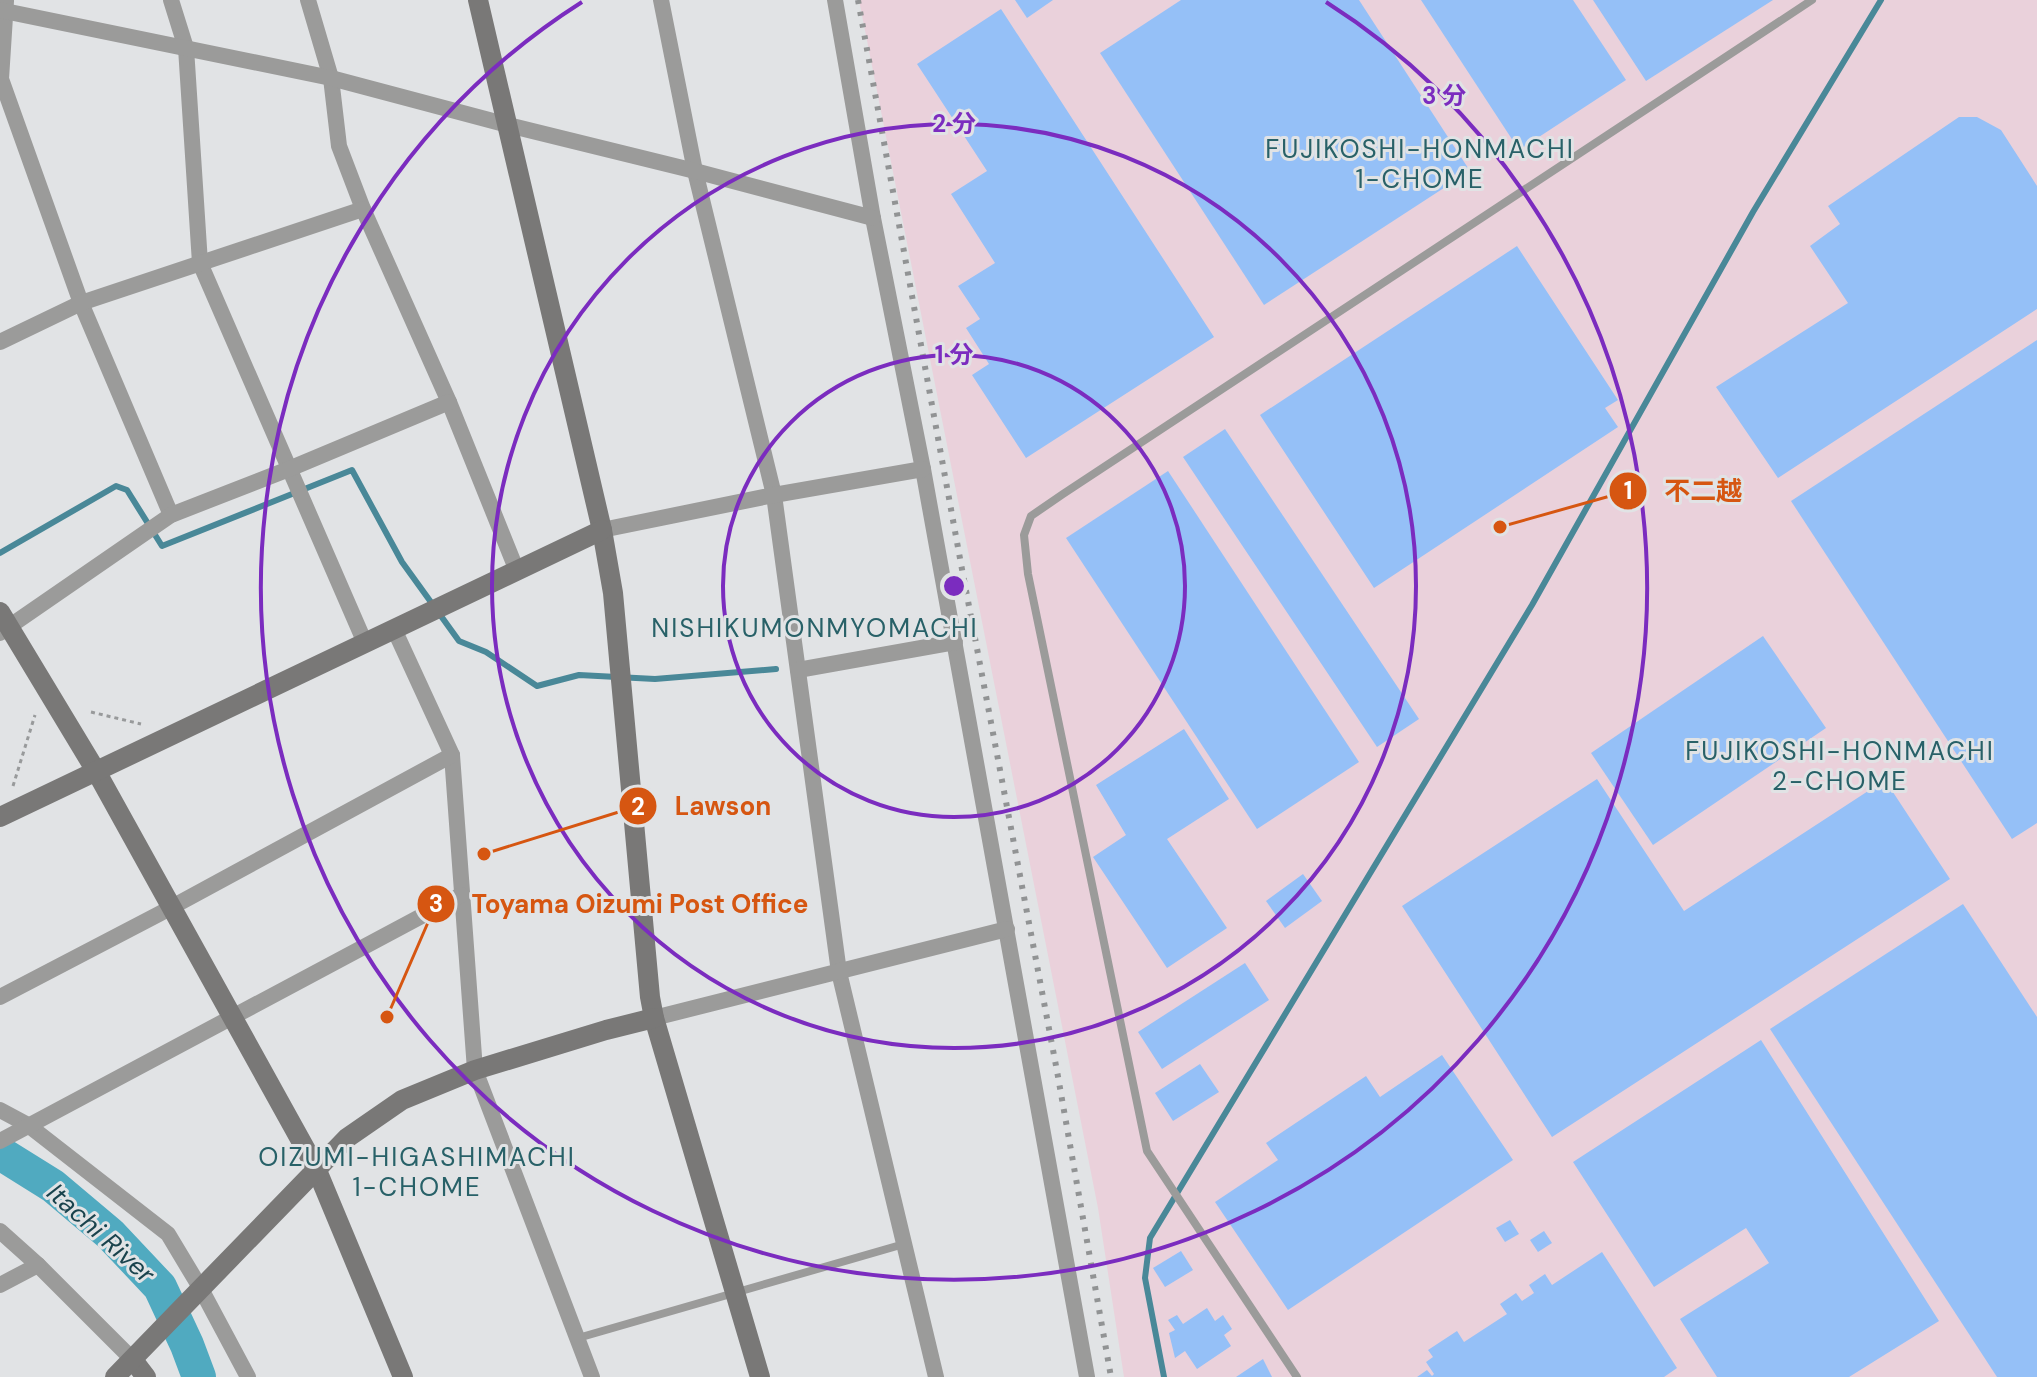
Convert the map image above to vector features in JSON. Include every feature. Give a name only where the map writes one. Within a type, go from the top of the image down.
[{"type":"street","points":[[171,0],[186,48],[200,263],[365,643]]},
{"type":"street","points":[[308,0],[331,78],[339,146],[363,209],[449,402],[517,571]]},
{"type":"street","points":[[478,0],[602,530],[613,593],[654,1018],[760,1377]]},
{"type":"street","points":[[661,0],[695,171],[774,495],[839,972],[936,1377]]},
{"type":"street","points":[[835,0],[873,218],[955,642],[1087,1377]]},
{"type":"street","points":[[171,515],[81,303],[0,80],[4,7],[331,78],[873,218]]},
{"type":"street","points":[[0,342],[81,303],[363,209]]},
{"type":"street","points":[[403,1377],[316,1168],[96,771],[3,624],[171,515],[449,402]]},
{"type":"street","points":[[0,817],[602,530],[923,469]]},
{"type":"street","points":[[394,629],[452,755],[475,1070],[592,1377]]},
{"type":"street","points":[[798,670],[955,642]]},
{"type":"street","points":[[0,997],[452,755]]},
{"type":"street","points":[[0,1141],[461,895]]},
{"type":"street","points":[[115,1377],[347,1138],[402,1100],[475,1070],[654,1018],[1007,929]]},
{"type":"street","points":[[0,1110],[28,1125],[168,1234],[198,1293],[248,1377]]},
{"type":"street","points":[[0,1231],[137,1356],[146,1377]]},
{"type":"street","points":[[0,1285],[38,1265]]},
{"type":"lane","points":[[1297,1377],[1147,1151],[1028,574],[1024,535],[1031,516],[1812,0]]},
{"type":"lane","points":[[577,1339],[904,1244]]},
{"type":"path","points":[[91,712],[141,724]]},
{"type":"path","points":[[13,786],[35,715]]},
{"type":"shaded area","points":[[859,0],[2037,0],[2037,1377],[1124,1377],[1098,1208]]},
{"type":"building","points":[[1015,0],[1053,0],[1027,18]]},
{"type":"building","points":[[1181,0],[1359,0],[1470,171],[1264,305],[1100,53]]},
{"type":"building","points":[[1421,0],[1573,0],[1626,80],[1519,150]]},
{"type":"building","points":[[1593,0],[1773,0],[1646,81]]},
{"type":"building","points":[[1001,9],[1214,337],[1026,458],[972,375],[989,364],[966,328],[980,319],[958,286],[995,263],[951,194],[987,171],[917,64]]},
{"type":"building","points":[[1959,117],[1977,117],[2001,130],[2037,186],[2037,309],[1778,478],[1716,387],[1848,303],[1810,246],[1840,224],[1828,206]]},
{"type":"building","points":[[1517,246],[1618,400],[1605,408],[1618,427],[1374,588],[1260,415]]},
{"type":"building","points":[[2037,340],[2037,823],[2012,839],[1791,501]]},
{"type":"building","points":[[1225,429],[1419,719],[1377,747],[1183,457]]},
{"type":"building","points":[[1168,471],[1359,762],[1257,829],[1066,538]]},
{"type":"building","points":[[1763,636],[1826,728],[1653,845],[1591,753]]},
{"type":"building","points":[[1184,729],[1229,799],[1167,839],[1227,928],[1167,968],[1093,857],[1126,835],[1096,785]]},
{"type":"building","points":[[1597,779],[1684,911],[1885,780],[1950,879],[1552,1137],[1402,906]]},
{"type":"building","points":[[1303,874],[1322,901],[1285,928],[1266,901]]},
{"type":"building","points":[[1963,904],[2037,1017],[2037,1377],[1997,1377],[1770,1029]]},
{"type":"building","points":[[1245,963],[1269,1000],[1162,1069],[1138,1032]]},
{"type":"building","points":[[1761,1040],[1939,1321],[1849,1377],[1717,1377],[1680,1319],[1769,1263],[1746,1228],[1654,1287],[1573,1162]]},
{"type":"building","points":[[1442,1055],[1513,1160],[1288,1310],[1215,1202],[1278,1160],[1266,1143],[1366,1076],[1380,1097]]},
{"type":"building","points":[[1200,1064],[1219,1092],[1173,1121],[1155,1093]]},
{"type":"building","points":[[1510,1220],[1519,1234],[1505,1242],[1496,1228]]},
{"type":"building","points":[[1544,1231],[1552,1243],[1538,1252],[1530,1240]]},
{"type":"building","points":[[1181,1251],[1193,1270],[1165,1287],[1153,1268]]},
{"type":"building","points":[[1602,1252],[1677,1368],[1664,1377],[1417,1377],[1427,1370],[1432,1376],[1434,1374],[1426,1362],[1433,1357],[1428,1350],[1457,1331],[1464,1342],[1507,1314],[1500,1304],[1516,1293],[1522,1301],[1534,1293],[1529,1285],[1545,1274],[1552,1285]]},
{"type":"building","points":[[1207,1308],[1215,1321],[1223,1315],[1232,1329],[1224,1335],[1231,1346],[1197,1369],[1185,1351],[1175,1358],[1169,1333],[1175,1330],[1168,1320],[1177,1315],[1183,1324]]},
{"type":"building","points":[[1263,1359],[1272,1377],[1236,1377]]},
{"type":"waterway","points":[[1164,1377],[1145,1278],[1150,1238],[1532,605],[1753,212],[1881,0]]},
{"type":"waterway","points":[[0,553],[116,486],[127,490],[162,546],[352,470],[402,562],[459,641],[486,652],[537,686],[579,675],[655,679],[776,669]]},
{"type":"waterway","name":"Itachi River","points":[[0,1153],[53,1186],[110,1234],[160,1287],[199,1377]]},
{"type":"railway","points":[[858,0],[1111,1377]]},
{"type":"place","name":"不二越","points":[[1500,527]]},
{"type":"place","name":"Lawson","points":[[484,854]]},
{"type":"place","name":"Toyama Oizumi Post Office","points":[[387,1017]]},
{"type":"district","name":"FUJIKOSHI-HONMACHI 1-CHOME","points":[[1420,164]]},
{"type":"district","name":"NISHIKUMONMYOMACHI","points":[[815,628]]},
{"type":"district","name":"FUJIKOSHI-HONMACHI 2-CHOME","points":[[1840,766]]},
{"type":"district","name":"OIZUMI-HIGASHIMACHI 1-CHOME","points":[[417,1172]]}]
